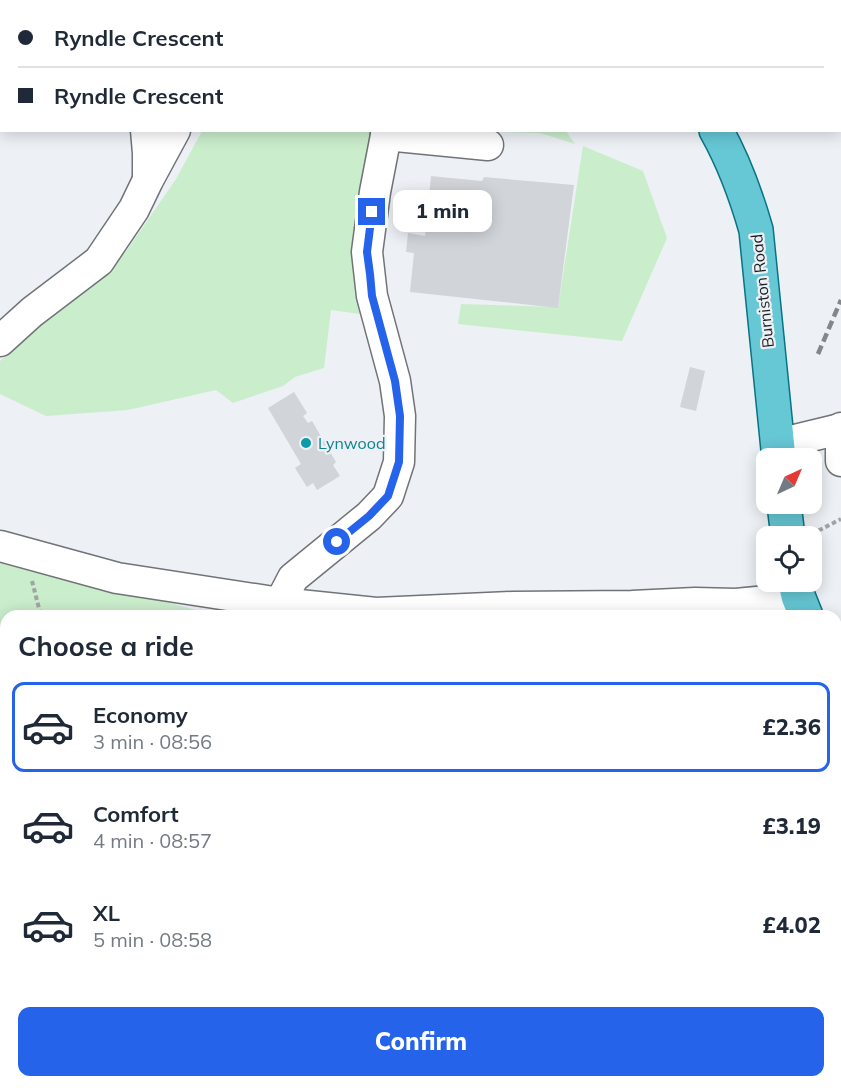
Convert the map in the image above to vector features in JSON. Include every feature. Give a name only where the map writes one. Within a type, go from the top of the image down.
[{"type":"main road","name":"Burniston Road","points":[[717,132],[736,169],[756,230],[779,448]]},
{"type":"street","points":[[146,132],[148,180]]},
{"type":"street","points":[[0,341],[32,312],[99,261],[134,209],[174,132]]},
{"type":"street","points":[[280,603],[293,578],[369,516],[388,496],[399,462],[400,416],[395,381],[372,296],[367,252],[375,192],[387,133],[488,145]]},
{"type":"street","points":[[789,448],[841,428],[841,461]]},
{"type":"street","points":[[0,546],[117,578],[280,603],[347,610]]},
{"type":"street","points":[[444,610],[695,603],[736,604],[800,598]]},
{"type":"path","points":[[822,529],[841,519]]},
{"type":"path","points":[[31,576],[40,610]]},
{"type":"green space","points":[[201,132],[387,132],[365,190],[360,314],[331,310],[324,368],[295,377],[283,386],[233,403],[216,390],[128,410],[46,416],[0,394],[0,361],[125,253],[176,179]]},
{"type":"green space","points":[[503,132],[567,132],[575,144],[540,133]]},
{"type":"green space","points":[[583,146],[643,171],[667,238],[622,341],[458,324],[461,304],[558,307]]},
{"type":"green space","points":[[0,562],[92,582],[196,610],[0,610]]},
{"type":"building","points":[[431,176],[482,181],[484,177],[574,185],[558,308],[410,292],[414,253],[406,252],[408,233],[425,236]]},
{"type":"building","points":[[690,367],[705,371],[696,411],[680,407]]},
{"type":"building","name":"Lynwood","points":[[294,392],[307,413],[303,416],[308,423],[312,421],[336,462],[333,465],[340,476],[317,490],[313,483],[307,487],[295,468],[301,464],[268,408]]},
{"type":"railway","points":[[818,354],[841,300]]},
{"type":"place","name":"Lynwood","points":[[306,443]]},
{"type":"route","points":[[337,542],[369,516],[388,496],[399,462],[400,416],[395,381],[372,296],[367,252],[372,212]]}]
